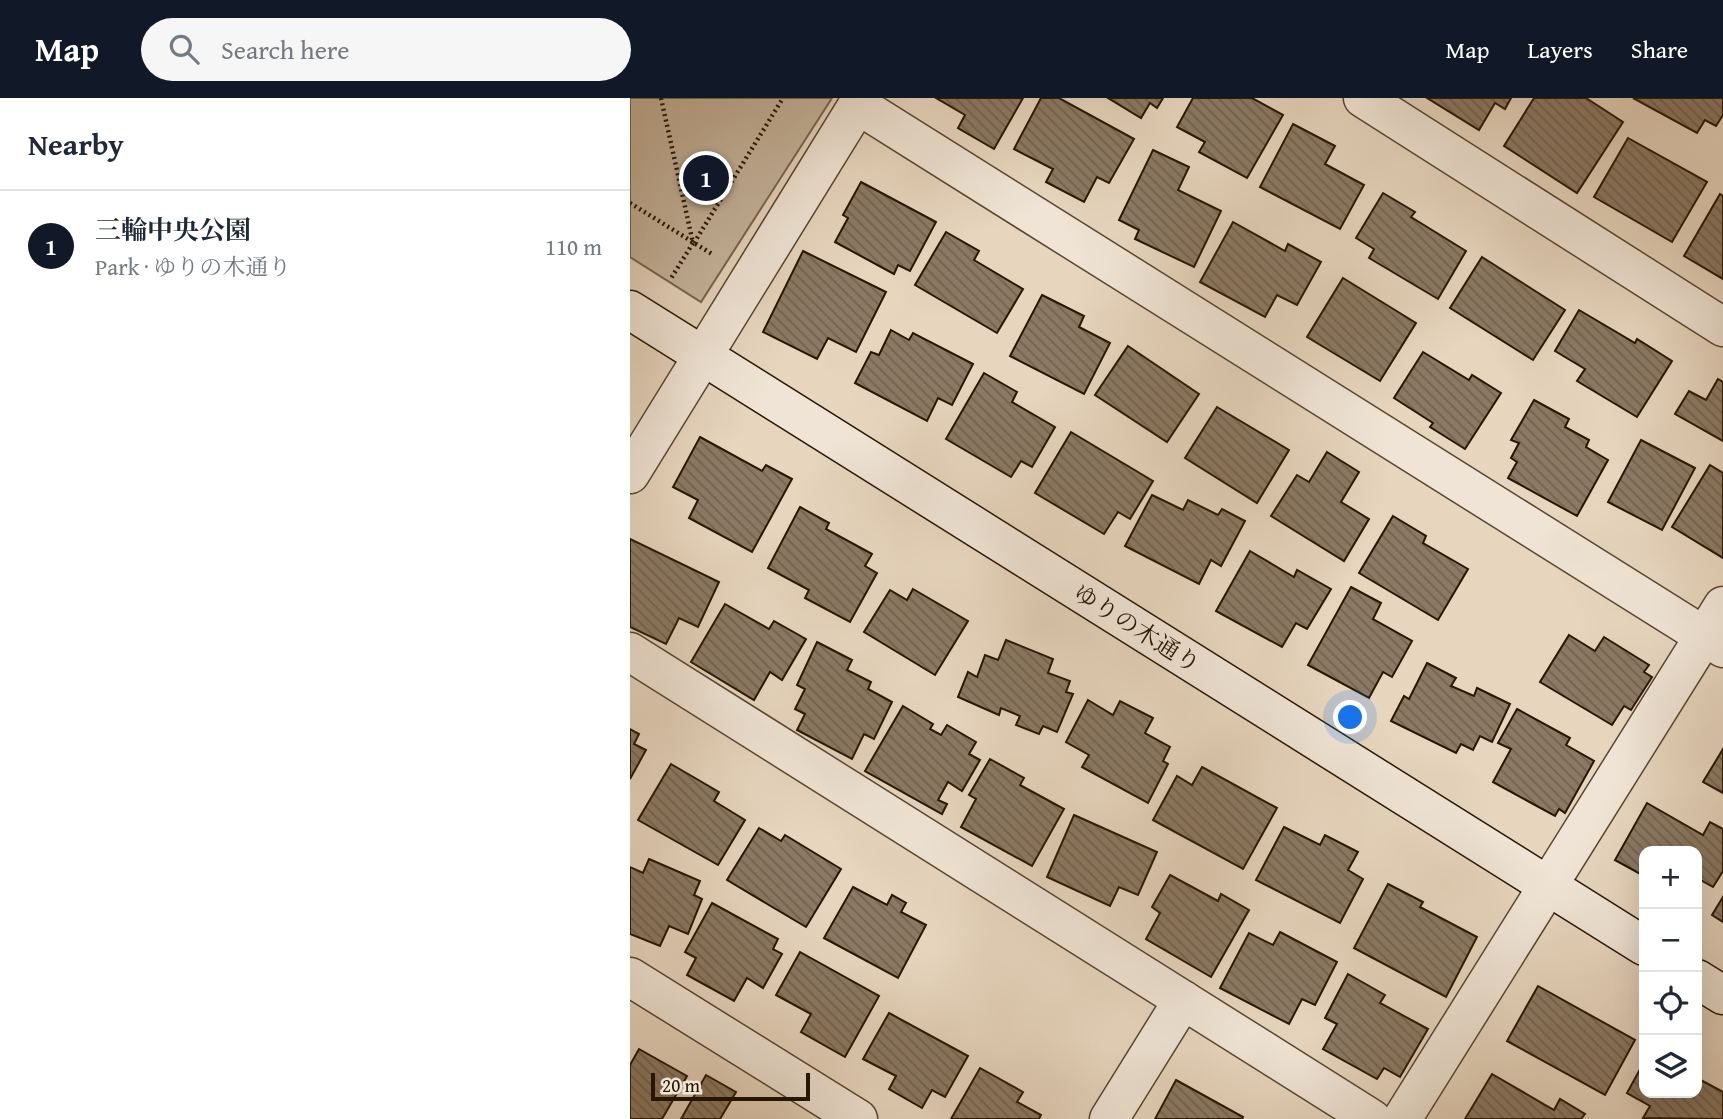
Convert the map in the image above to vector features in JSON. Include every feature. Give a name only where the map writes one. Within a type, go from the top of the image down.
[{"type":"street","points":[[1363,98],[1723,327]]},
{"type":"street","points":[[630,474],[860,102],[1717,630],[1547,885],[1402,1119]]},
{"type":"street","name":"ゆりの木通り","points":[[630,310],[1639,943]]},
{"type":"street","points":[[630,652],[1372,1119]]},
{"type":"street","points":[[630,977],[858,1119]]},
{"type":"street","points":[[1702,982],[1723,995]]},
{"type":"street","points":[[1109,1119],[1183,1000]]},
{"type":"path","points":[[661,98],[693,243]]},
{"type":"path","points":[[669,283],[783,98]]},
{"type":"path","points":[[630,203],[693,243]]},
{"type":"shaded area","points":[[630,98],[832,98],[701,302],[630,257]]},
{"type":"building","points":[[936,98],[1023,98],[994,149],[958,128],[965,115]]},
{"type":"building","points":[[1041,98],[1059,98],[1134,139],[1109,183],[1097,177],[1084,202],[1046,182],[1053,169],[1014,149]]},
{"type":"building","points":[[1108,98],[1163,98],[1157,108],[1150,103],[1141,118]]},
{"type":"building","points":[[1193,98],[1252,98],[1283,115],[1247,178],[1199,152],[1205,142],[1177,127]]},
{"type":"building","points":[[1427,98],[1511,98],[1505,109],[1495,103],[1479,130]]},
{"type":"building","points":[[1534,98],[1586,98],[1623,122],[1577,193],[1504,146]]},
{"type":"building","points":[[1633,98],[1723,98],[1723,115],[1716,126],[1705,120],[1697,133]]},
{"type":"building","points":[[1293,124],[1335,146],[1325,164],[1364,185],[1340,229],[1260,187]]},
{"type":"building","points":[[1628,138],[1707,182],[1672,242],[1594,197]]},
{"type":"building","points":[[1153,150],[1189,167],[1178,190],[1221,211],[1194,267],[1135,239],[1139,230],[1119,220]]},
{"type":"building","points":[[861,182],[936,222],[910,271],[898,265],[894,274],[835,242],[848,218],[843,215]]},
{"type":"building","points":[[1383,193],[1415,212],[1411,217],[1466,251],[1438,299],[1369,258],[1374,249],[1356,238]]},
{"type":"building","points":[[1720,194],[1723,196],[1723,279],[1684,256]]},
{"type":"building","points":[[1233,222],[1285,251],[1288,244],[1321,262],[1297,305],[1277,295],[1265,317],[1200,282]]},
{"type":"building","points":[[946,232],[979,251],[974,260],[1023,289],[997,333],[915,285]]},
{"type":"building","points":[[803,251],[886,292],[856,352],[828,338],[817,359],[763,332]]},
{"type":"building","points":[[1482,257],[1565,310],[1533,360],[1450,308]]},
{"type":"building","points":[[1343,278],[1416,323],[1380,381],[1307,337]]},
{"type":"building","points":[[1042,295],[1084,316],[1079,327],[1110,343],[1084,394],[1010,356]]},
{"type":"building","points":[[1579,310],[1635,343],[1637,339],[1672,361],[1637,417],[1577,381],[1585,369],[1555,351]]},
{"type":"building","points":[[891,330],[909,340],[913,333],[973,364],[952,405],[938,398],[927,421],[855,383],[871,352],[879,355]]},
{"type":"building","points":[[1128,346],[1199,394],[1167,442],[1095,395]]},
{"type":"building","points":[[1423,352],[1469,380],[1472,375],[1501,393],[1465,449],[1430,427],[1433,423],[1394,398]]},
{"type":"building","points":[[984,373],[1017,392],[1012,402],[1055,427],[1032,467],[1021,461],[1011,477],[946,439]]},
{"type":"building","points":[[1718,379],[1723,382],[1723,441],[1675,414],[1689,391],[1706,400]]},
{"type":"building","points":[[1534,400],[1569,419],[1565,427],[1589,440],[1586,447],[1608,460],[1577,516],[1508,478],[1517,462],[1511,458],[1519,443],[1511,440]]},
{"type":"building","points":[[1217,407],[1289,450],[1257,503],[1185,458]]},
{"type":"building","points":[[1071,432],[1153,481],[1130,519],[1118,512],[1104,534],[1035,493]]},
{"type":"building","points":[[700,437],[762,471],[766,465],[792,479],[752,552],[689,518],[698,500],[673,487]]},
{"type":"building","points":[[1641,440],[1695,468],[1662,530],[1608,502]]},
{"type":"building","points":[[1327,452],[1359,472],[1341,502],[1369,519],[1344,561],[1271,516],[1297,475],[1309,482]]},
{"type":"building","points":[[1710,465],[1723,473],[1723,558],[1672,527]]},
{"type":"building","points":[[1152,495],[1183,510],[1188,500],[1218,515],[1222,509],[1245,521],[1221,566],[1211,560],[1199,584],[1125,546]]},
{"type":"building","points":[[800,507],[829,523],[826,529],[872,554],[865,566],[877,573],[850,622],[805,598],[809,590],[768,568]]},
{"type":"building","points":[[1393,516],[1426,536],[1423,543],[1468,569],[1438,620],[1359,573]]},
{"type":"building","points":[[630,539],[719,582],[698,627],[679,618],[666,644],[630,627]]},
{"type":"building","points":[[1250,551],[1294,577],[1297,570],[1331,589],[1307,629],[1296,623],[1282,647],[1216,611]]},
{"type":"building","points":[[1351,587],[1381,603],[1373,619],[1412,641],[1392,677],[1383,672],[1369,698],[1308,665]]},
{"type":"building","points":[[913,589],[968,621],[935,675],[864,632],[890,590],[907,600]]},
{"type":"building","points":[[725,604],[769,629],[774,621],[806,639],[782,680],[770,672],[754,700],[691,662]]},
{"type":"building","points":[[1569,635],[1595,651],[1604,637],[1649,665],[1644,672],[1652,677],[1631,710],[1624,706],[1612,725],[1540,682]]},
{"type":"building","points":[[1006,640],[1053,659],[1048,673],[1070,681],[1066,692],[1073,694],[1057,732],[1043,726],[1039,734],[1016,725],[1020,716],[1001,708],[999,715],[958,697],[968,672],[977,677],[985,655],[998,660]]},
{"type":"building","points":[[817,642],[852,660],[847,670],[871,682],[868,689],[892,702],[874,739],[864,734],[852,759],[797,730],[805,714],[795,709],[805,689],[797,685]]},
{"type":"building","points":[[1427,663],[1456,678],[1451,686],[1474,696],[1477,688],[1510,704],[1492,742],[1480,736],[1473,750],[1461,744],[1456,753],[1391,721],[1404,696],[1409,699]]},
{"type":"building","points":[[1088,700],[1113,715],[1120,701],[1153,718],[1145,733],[1170,747],[1163,761],[1168,764],[1148,803],[1082,767],[1089,755],[1066,742]]},
{"type":"building","points":[[903,706],[933,724],[930,729],[941,735],[947,725],[976,742],[969,754],[980,760],[962,791],[948,782],[938,800],[947,804],[942,814],[865,771]]},
{"type":"building","points":[[1517,709],[1570,738],[1566,745],[1594,761],[1565,813],[1559,809],[1555,816],[1493,782],[1511,749],[1498,743]]},
{"type":"building","points":[[630,729],[639,734],[634,744],[646,750],[630,779]]},
{"type":"building","points":[[1723,749],[1723,793],[1703,782]]},
{"type":"building","points":[[990,759],[1024,778],[1020,785],[1064,809],[1032,866],[961,827],[976,799],[969,795]]},
{"type":"building","points":[[671,764],[719,792],[714,801],[745,820],[718,865],[638,820]]},
{"type":"building","points":[[1202,767],[1277,808],[1243,869],[1153,820],[1177,776],[1192,785]]},
{"type":"building","points":[[1647,803],[1703,835],[1710,822],[1723,829],[1723,871],[1713,887],[1702,881],[1702,846],[1639,846],[1639,873],[1615,860]]},
{"type":"building","points":[[1074,815],[1157,852],[1138,895],[1119,887],[1110,906],[1047,877]]},
{"type":"building","points":[[1284,827],[1320,845],[1325,835],[1358,852],[1348,870],[1363,879],[1340,923],[1256,880]]},
{"type":"building","points":[[759,828],[781,841],[785,835],[841,869],[806,927],[727,880]]},
{"type":"building","points":[[649,859],[700,881],[694,895],[702,899],[688,934],[669,926],[660,946],[630,934],[630,867],[643,873]]},
{"type":"building","points":[[1170,875],[1218,901],[1221,894],[1249,910],[1211,977],[1146,939],[1160,913],[1152,907]]},
{"type":"building","points":[[1388,884],[1423,902],[1420,907],[1477,937],[1446,997],[1354,948]]},
{"type":"building","points":[[853,887],[887,905],[892,895],[906,903],[901,912],[926,925],[898,978],[824,938]]},
{"type":"building","points":[[1723,897],[1723,922],[1712,915]]},
{"type":"building","points":[[712,903],[778,939],[773,949],[782,954],[763,988],[747,978],[734,1001],[687,975],[696,958],[685,952]]},
{"type":"building","points":[[1280,932],[1337,962],[1315,1005],[1302,999],[1289,1024],[1220,988],[1249,933],[1273,945]]},
{"type":"building","points":[[800,952],[879,996],[845,1057],[801,1032],[811,1014],[776,995]]},
{"type":"building","points":[[1348,974],[1385,995],[1380,1003],[1428,1029],[1400,1077],[1384,1068],[1377,1079],[1323,1049],[1337,1024],[1325,1018]]},
{"type":"building","points":[[1538,986],[1635,1040],[1605,1095],[1507,1041]]},
{"type":"building","points":[[889,1013],[968,1056],[945,1097],[932,1090],[922,1108],[889,1089],[896,1076],[863,1059]]},
{"type":"building","points":[[639,1049],[687,1076],[662,1119],[630,1119],[630,1065]]},
{"type":"building","points":[[980,1068],[1023,1092],[1017,1102],[1041,1115],[1039,1119],[951,1119]]},
{"type":"building","points":[[1639,1071],[1639,1098],[1702,1098],[1702,1081],[1723,1092],[1723,1119],[1643,1118],[1650,1106],[1627,1093]]},
{"type":"building","points":[[1492,1074],[1554,1110],[1560,1099],[1585,1114],[1581,1119],[1465,1119]]},
{"type":"building","points":[[706,1075],[736,1092],[720,1119],[681,1119]]},
{"type":"building","points":[[1176,1080],[1243,1117],[1242,1119],[1155,1119]]},
{"type":"place","name":"三輪中央公園","points":[[706,178]]}]
